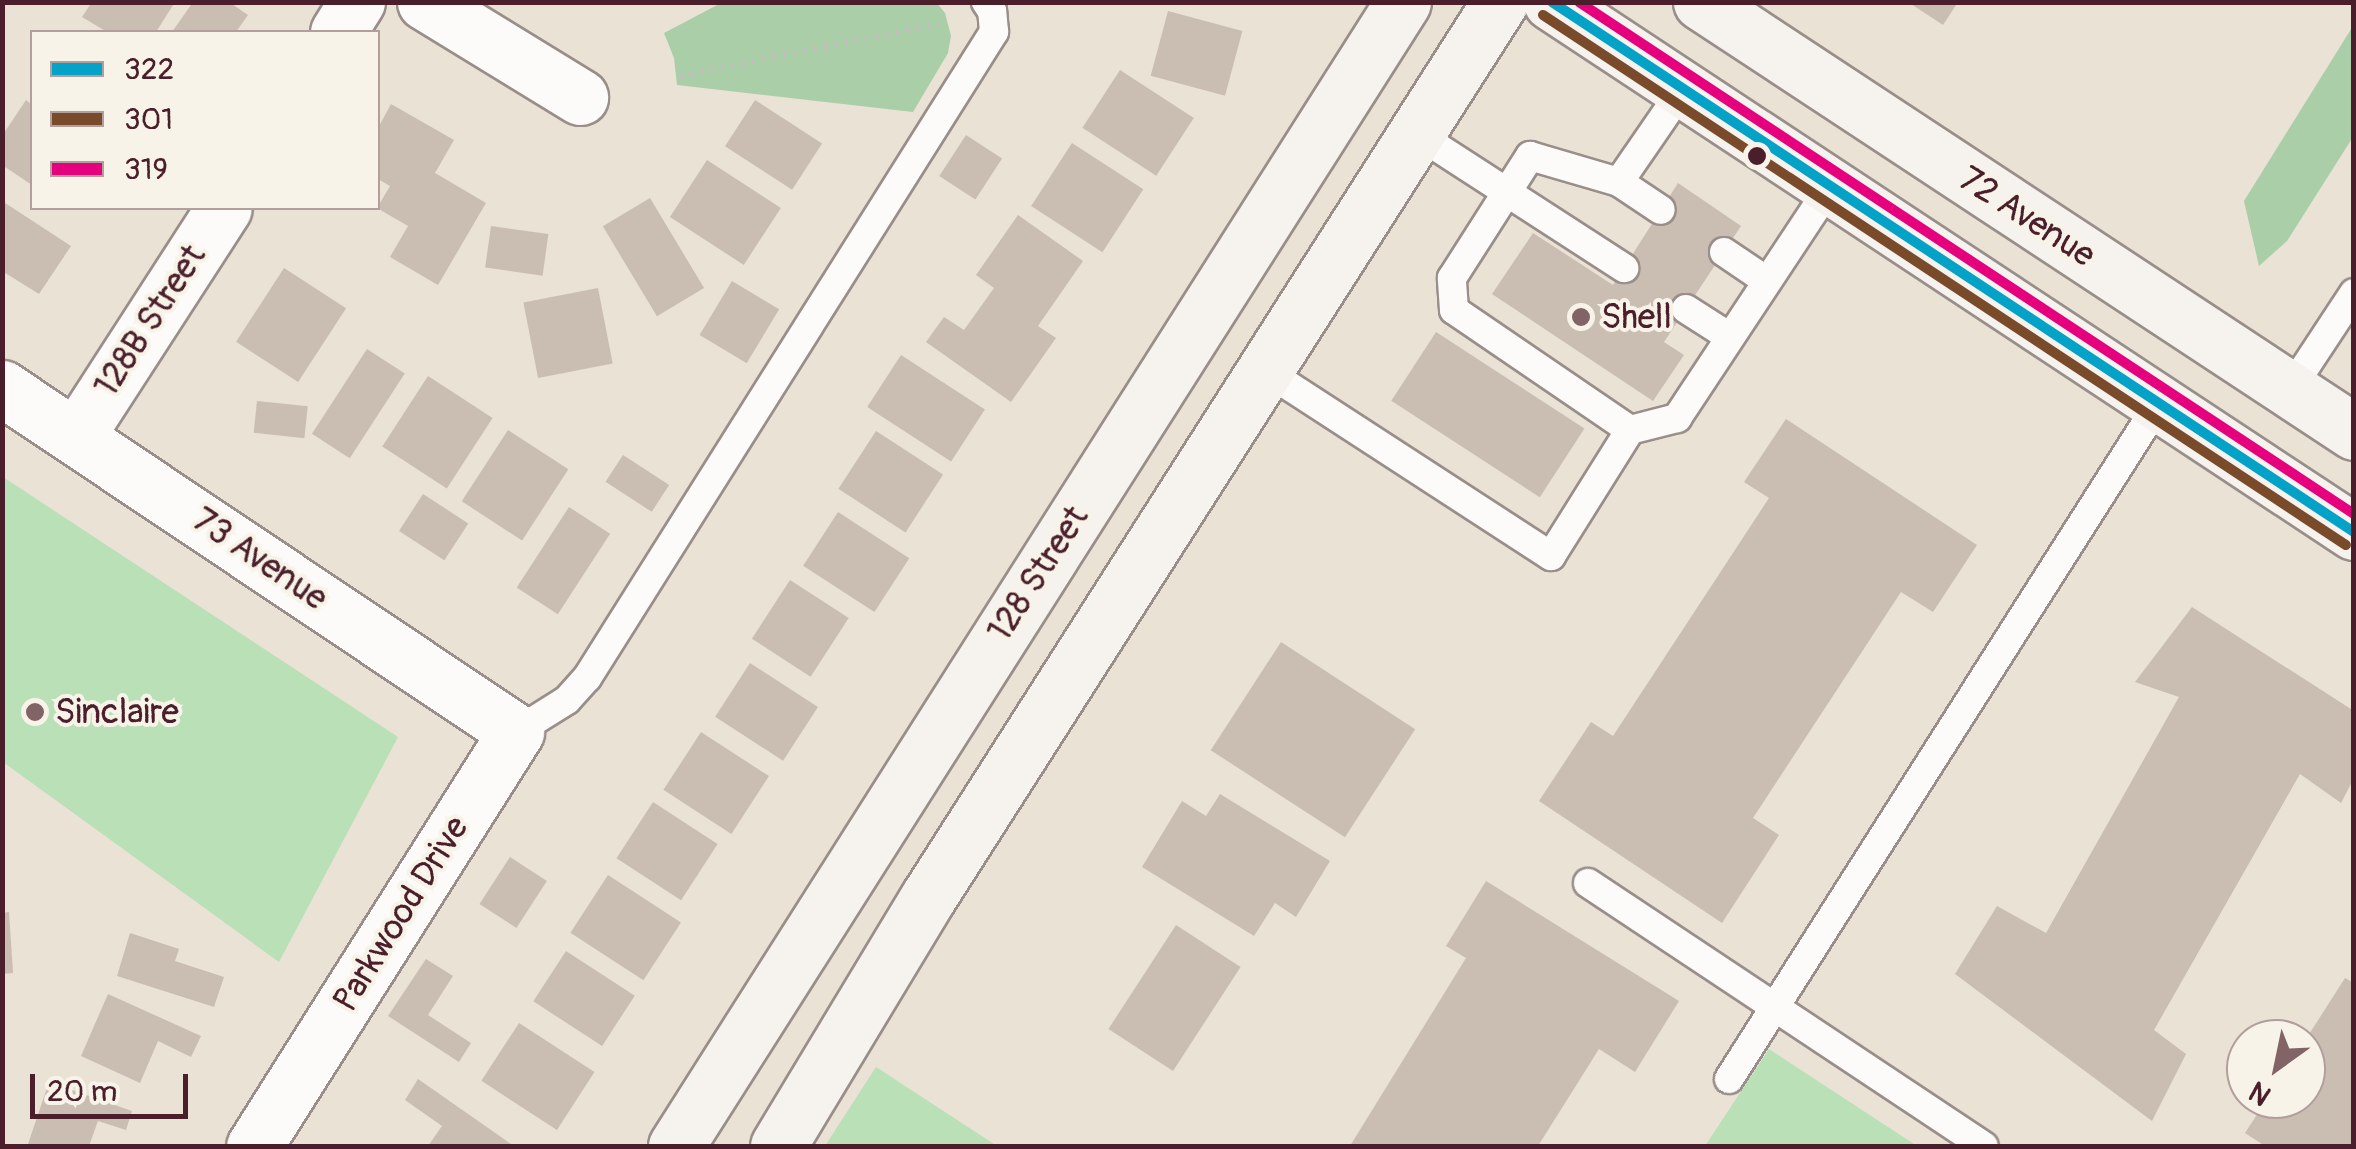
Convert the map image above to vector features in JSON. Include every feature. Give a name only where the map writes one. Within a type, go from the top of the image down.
[{"type":"main road","name":"128 Street","points":[[676,1146],[1402,2]]},
{"type":"main road","points":[[778,1146],[929,896],[1500,2]]},
{"type":"main road","points":[[1551,2],[2354,532]]},
{"type":"main road","name":"72 Avenue","points":[[1701,2],[2354,432]]},
{"type":"street","points":[[339,30],[357,2]]},
{"type":"street","points":[[425,2],[580,97]]},
{"type":"street","name":"128B Street","points":[[77,435],[223,210]]},
{"type":"street","name":"73 Avenue","points":[[2,388],[516,732]]},
{"type":"street","name":"Parkwood Drive","points":[[254,1146],[516,732]]},
{"type":"lane","points":[[516,732],[568,700],[587,678],[994,32],[992,10],[986,2]]},
{"type":"lane","points":[[1619,182],[1683,89]]},
{"type":"lane","points":[[1416,134],[1624,268]]},
{"type":"lane","points":[[1630,430],[1454,310],[1452,278],[1530,156],[1619,182],[1662,210]]},
{"type":"lane","points":[[1266,371],[1551,556],[1630,430],[1677,418],[1830,186]]},
{"type":"lane","points":[[1724,252],[1767,281]]},
{"type":"lane","points":[[2290,390],[2354,294]]},
{"type":"lane","points":[[1686,309],[1730,338]]},
{"type":"lane","points":[[1728,1080],[2159,403]]},
{"type":"lane","points":[[1588,884],[1984,1146]]},
{"type":"path","points":[[680,76],[940,24]]},
{"type":"green space","points":[[936,2],[945,13],[951,36],[948,53],[913,112],[677,85],[674,58],[664,33],[721,3]]},
{"type":"green space","points":[[2353,26],[2353,137],[2287,241],[2259,266],[2244,201]]},
{"type":"green space","points":[[3,477],[398,737],[279,962],[3,762]]},
{"type":"green space","points":[[1769,1049],[1917,1146],[1705,1146]]},
{"type":"green space","points":[[876,1067],[997,1146],[825,1146]]},
{"type":"building","points":[[92,2],[175,2],[157,30],[104,30],[82,17]]},
{"type":"building","points":[[193,2],[229,2],[248,15],[237,30],[173,30]]},
{"type":"building","points":[[1908,2],[1958,2],[1943,25]]},
{"type":"building","points":[[1168,11],[1242,31],[1225,96],[1151,76]]},
{"type":"building","points":[[1120,70],[1194,118],[1156,176],[1082,128]]},
{"type":"building","points":[[26,100],[30,103],[30,184],[2,165],[2,136]]},
{"type":"building","points":[[755,100],[822,144],[792,190],[725,146]]},
{"type":"building","points":[[391,104],[454,140],[435,173],[486,203],[438,285],[390,257],[408,226],[380,210],[390,186],[380,180],[380,124]]},
{"type":"building","points":[[966,135],[1002,158],[975,200],[939,176]]},
{"type":"building","points":[[1072,143],[1143,189],[1102,252],[1031,206]]},
{"type":"building","points":[[707,160],[781,208],[744,265],[670,217]]},
{"type":"building","points":[[1678,183],[1741,226],[1664,342],[1684,355],[1653,401],[1492,294],[1533,233],[1613,285]]},
{"type":"building","points":[[650,198],[704,288],[657,316],[603,226]]},
{"type":"building","points":[[2,201],[71,246],[39,294],[2,271]]},
{"type":"building","points":[[1018,215],[1083,261],[1038,326],[1056,338],[1011,402],[926,342],[944,317],[964,330],[994,288],[976,275]]},
{"type":"building","points":[[491,226],[548,234],[543,276],[485,268]]},
{"type":"building","points":[[284,268],[346,308],[298,382],[236,342]]},
{"type":"building","points":[[732,281],[779,309],[747,363],[700,335]]},
{"type":"building","points":[[598,288],[613,364],[538,378],[523,303]]},
{"type":"building","points":[[1436,332],[1584,428],[1540,497],[1391,401]]},
{"type":"building","points":[[367,349],[405,374],[350,458],[312,434]]},
{"type":"building","points":[[901,355],[985,409],[951,461],[867,407]]},
{"type":"building","points":[[428,376],[493,418],[447,488],[382,446]]},
{"type":"building","points":[[257,401],[308,406],[304,438],[254,433]]},
{"type":"building","points":[[1786,419],[1977,545],[1933,612],[1901,592],[1753,818],[1779,835],[1722,923],[1539,801],[1591,722],[1613,736],[1769,498],[1744,482]]},
{"type":"building","points":[[508,430],[568,469],[522,541],[462,501]]},
{"type":"building","points":[[876,431],[943,475],[906,532],[838,489]]},
{"type":"building","points":[[623,455],[669,485],[652,512],[606,482]]},
{"type":"building","points":[[423,494],[468,523],[444,560],[399,531]]},
{"type":"building","points":[[569,507],[610,534],[558,614],[517,588]]},
{"type":"building","points":[[838,512],[909,558],[874,612],[803,566]]},
{"type":"building","points":[[790,580],[849,618],[811,677],[752,639]]},
{"type":"building","points":[[2192,607],[2354,711],[2354,778],[2341,803],[2300,774],[2154,1030],[2186,1054],[2152,1121],[1955,974],[1997,906],[2046,933],[2179,697],[2135,682]]},
{"type":"building","points":[[1281,642],[1415,729],[1345,837],[1211,750]]},
{"type":"building","points":[[750,663],[818,707],[783,761],[715,717]]},
{"type":"building","points":[[701,732],[769,776],[731,834],[663,790]]},
{"type":"building","points":[[1220,794],[1330,861],[1296,917],[1275,903],[1254,936],[1142,867],[1182,801],[1206,816]]},
{"type":"building","points":[[653,802],[718,844],[681,900],[617,858]]},
{"type":"building","points":[[510,857],[547,881],[516,928],[480,904]]},
{"type":"building","points":[[608,875],[681,922],[643,980],[570,933]]},
{"type":"building","points":[[1486,881],[1679,1001],[1635,1072],[1599,1049],[1538,1146],[1350,1146],[1466,958],[1446,946]]},
{"type":"building","points":[[9,912],[13,973],[2,974],[2,913]]},
{"type":"building","points":[[1176,925],[1241,967],[1173,1071],[1108,1029]]},
{"type":"building","points":[[130,933],[179,949],[175,961],[224,977],[214,1007],[117,976]]},
{"type":"building","points":[[566,951],[635,996],[602,1046],[533,1001]]},
{"type":"building","points":[[426,959],[453,976],[428,1015],[471,1043],[459,1062],[388,1016]]},
{"type":"building","points":[[2345,978],[2354,983],[2354,1146],[2265,1146],[2245,1133],[2254,1119],[2326,1119],[2326,1019],[2319,1019]]},
{"type":"building","points":[[108,994],[201,1036],[191,1057],[158,1041],[140,1083],[81,1056]]},
{"type":"building","points":[[519,1023],[594,1072],[557,1130],[481,1081]]},
{"type":"building","points":[[418,1079],[514,1146],[428,1146],[442,1126],[405,1100]]},
{"type":"building","points":[[49,1082],[132,1111],[126,1130],[98,1121],[89,1146],[28,1144]]},
{"type":"transit line","name":"322","points":[[1552,2],[2354,532]]},
{"type":"transit line","name":"319","points":[[1579,2],[2354,514]]},
{"type":"transit line","name":"301","points":[[1543,15],[2346,545]]},
{"type":"place","name":"Shell","points":[[1581,317]]},
{"type":"place","name":"Sinclaire","points":[[35,712]]}]
